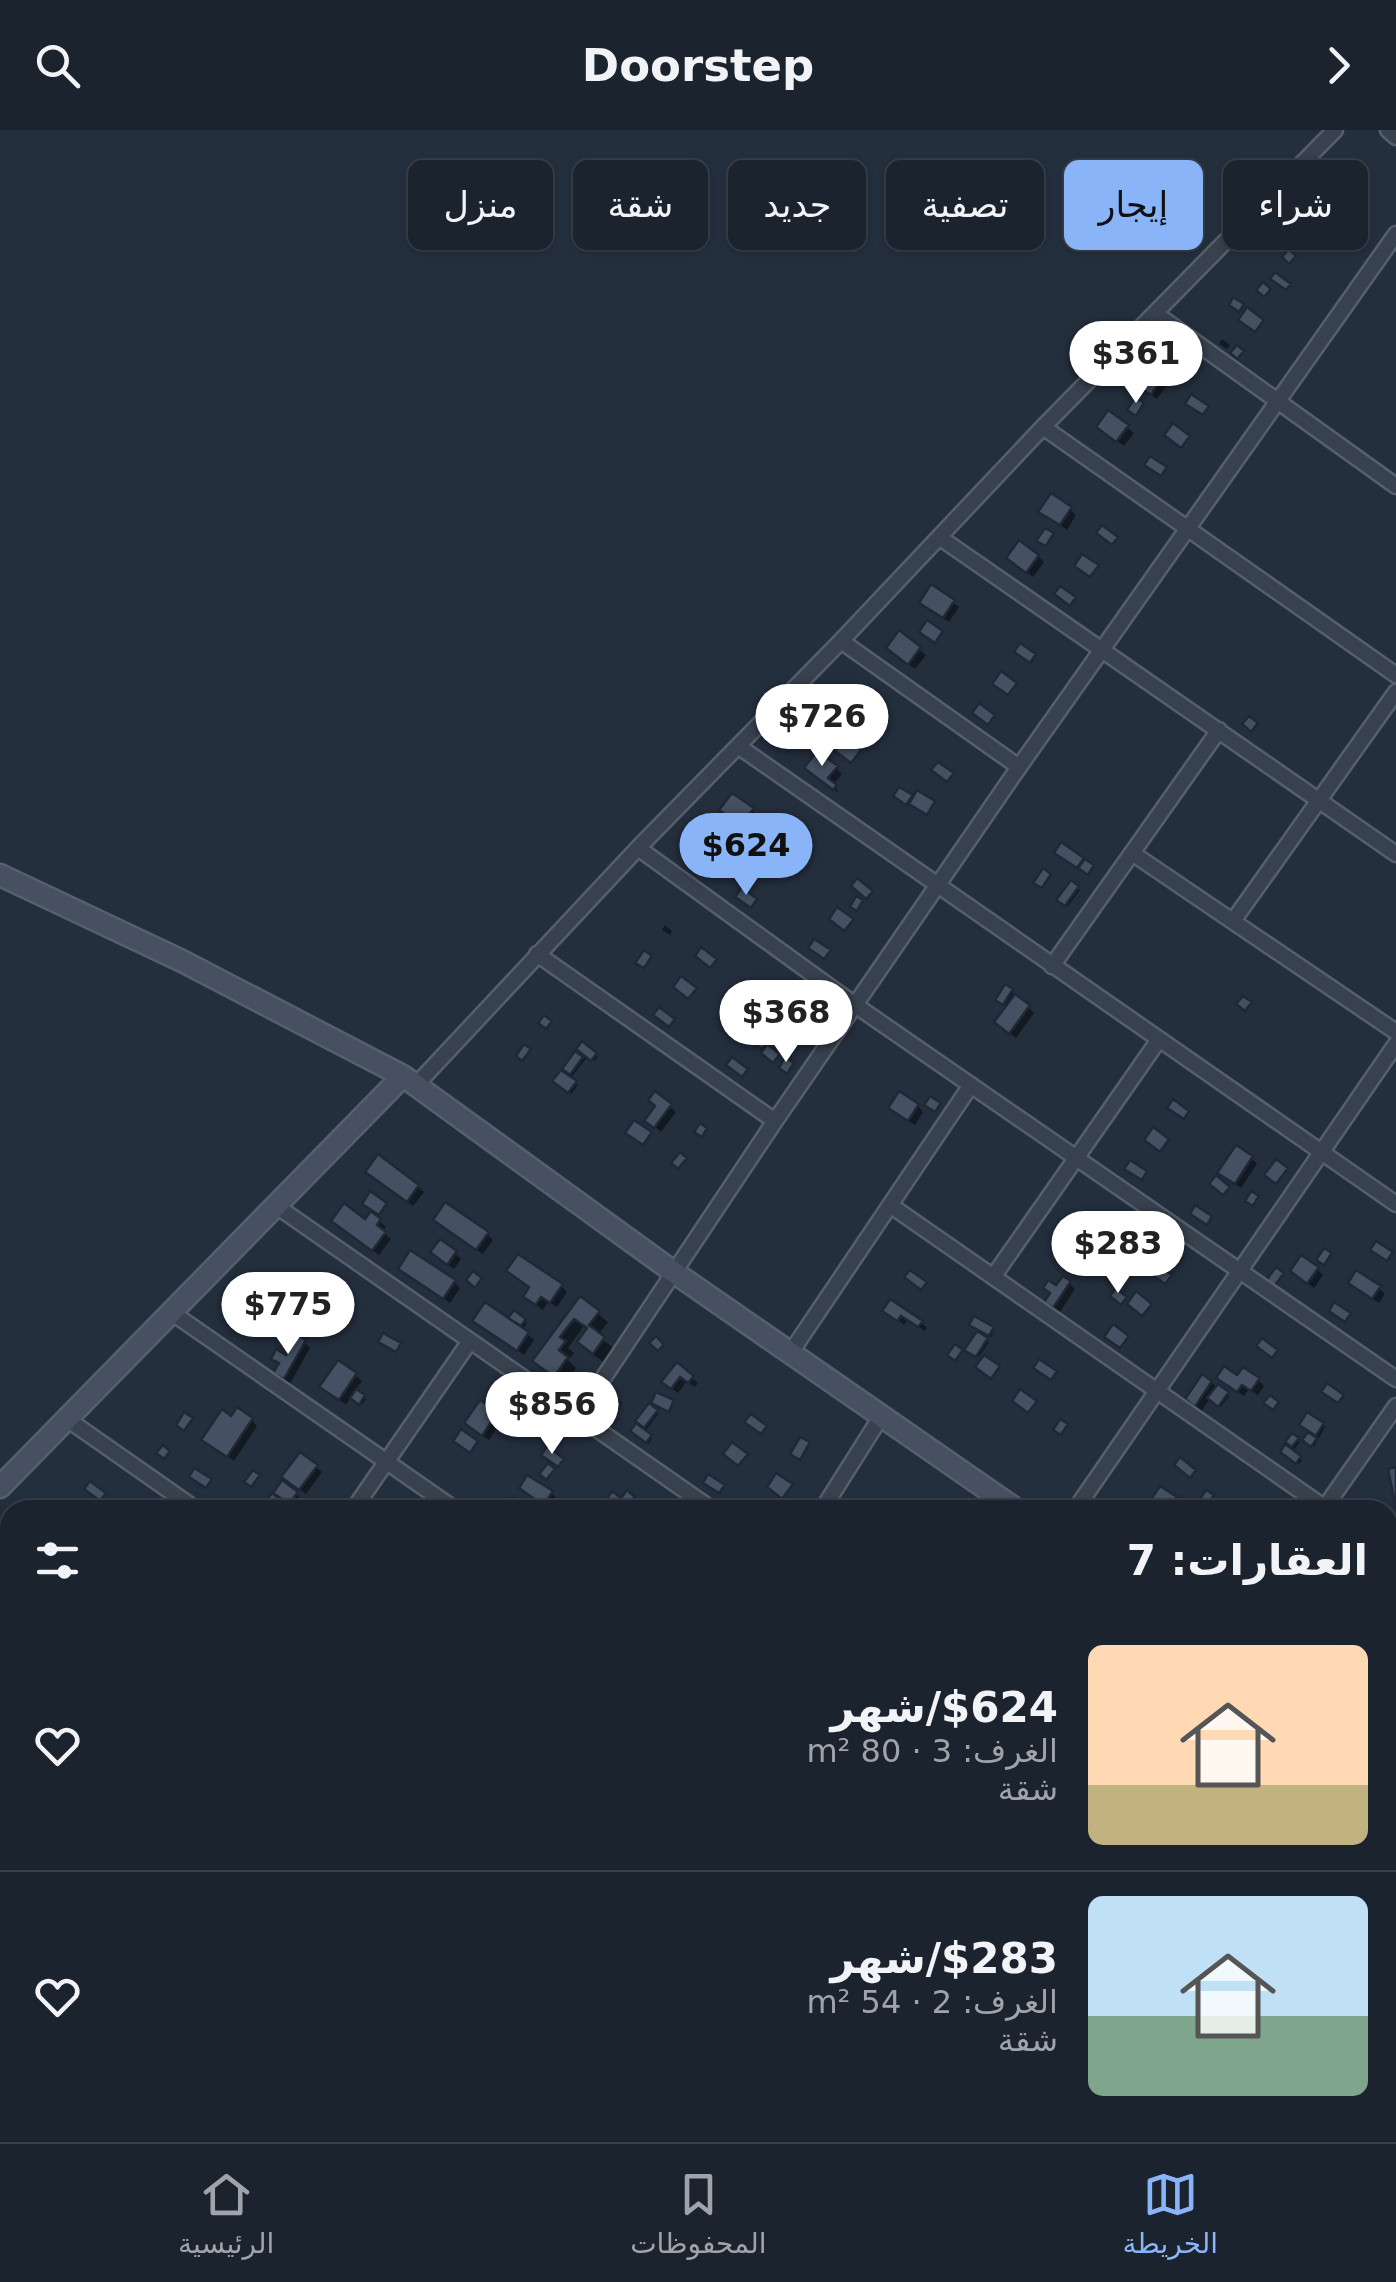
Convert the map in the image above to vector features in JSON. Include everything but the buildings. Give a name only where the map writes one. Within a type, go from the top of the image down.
[{"type":"street","points":[[0,1487],[275,1204],[410,1080],[538,954],[1043,427],[1335,130]]},
{"type":"street","points":[[1388,130],[1396,136]]},
{"type":"street","points":[[578,1416],[1018,767],[1396,234]]},
{"type":"street","points":[[1156,314],[1395,483]]},
{"type":"street","points":[[1043,427],[1396,674]]},
{"type":"street","points":[[940,537],[1396,854]]},
{"type":"street","points":[[841,641],[1018,767]]},
{"type":"street","points":[[1234,921],[1396,692]]},
{"type":"street","points":[[1052,966],[1219,730]]},
{"type":"street","points":[[738,746],[1396,1204]]},
{"type":"street","points":[[638,848],[855,1006],[1396,1379]]},
{"type":"street","points":[[1132,852],[1396,1032]]},
{"type":"street","points":[[0,875],[182,961],[410,1080],[675,1273],[1003,1500]]},
{"type":"street","points":[[538,954],[775,1121]]},
{"type":"street","points":[[993,1277],[1158,1040]]},
{"type":"street","points":[[1081,1500],[1396,1044]]},
{"type":"street","points":[[791,1352],[971,1085]]},
{"type":"street","points":[[275,1204],[698,1500]]},
{"type":"street","points":[[890,1205],[1312,1500]]},
{"type":"street","points":[[171,1312],[442,1500]]},
{"type":"street","points":[[360,1500],[470,1341]]},
{"type":"street","points":[[1331,1500],[1396,1406]]},
{"type":"street","points":[[828,1500],[882,1415]]},
{"type":"street","points":[[67,1418],[184,1500]]},
{"type":"street","points":[[689,1500],[692,1496]]}]
